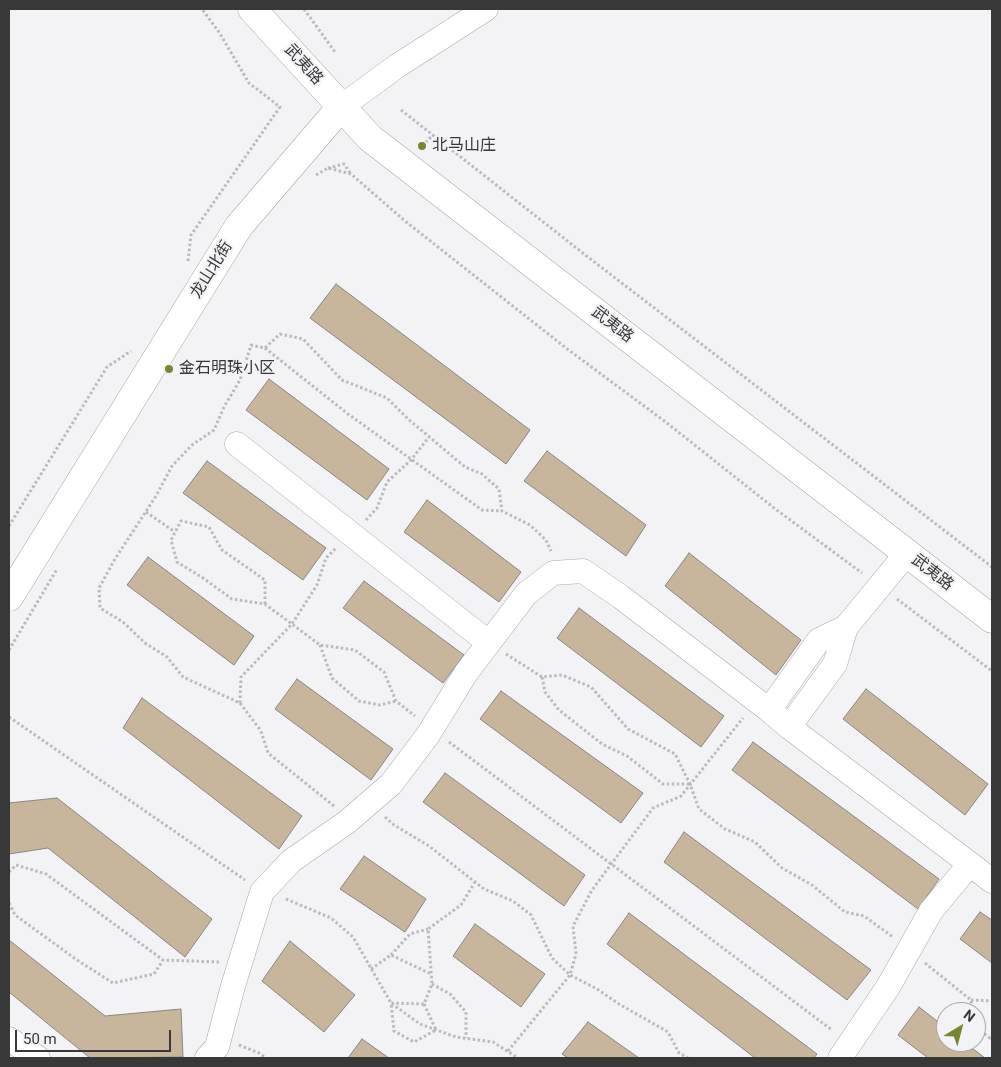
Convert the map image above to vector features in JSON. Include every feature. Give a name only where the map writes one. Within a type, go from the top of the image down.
[{"type":"main road","name":"武夷路","points":[[252,9],[370,138],[992,619]]},
{"type":"main road","name":"龙山北街","points":[[9,597],[239,226],[341,107]]},
{"type":"street","name":"龙山北街","points":[[341,107],[397,66],[486,9]]},
{"type":"street","points":[[237,444],[489,643]]},
{"type":"street","points":[[765,707],[819,640],[846,626],[906,553]]},
{"type":"street","points":[[207,1058],[217,1047],[262,892],[291,862],[351,819],[391,784],[432,729],[466,673],[526,594],[552,573],[583,571],[621,597],[992,881]]},
{"type":"street","points":[[789,727],[835,664],[846,626]]},
{"type":"street","points":[[845,1051],[888,987],[931,911],[970,864]]},
{"type":"street","points":[[9,1039],[38,1058]]},
{"type":"path","points":[[188,263],[191,235],[280,106],[249,82],[219,32],[202,9]]},
{"type":"path","points":[[304,9],[335,52]]},
{"type":"path","points":[[401,110],[584,254],[992,567]]},
{"type":"path","points":[[422,146],[432,135]]},
{"type":"path","points":[[314,177],[328,168],[344,164],[351,174],[405,221],[566,348],[667,423],[774,508],[992,671]]},
{"type":"path","points":[[328,168],[351,174]]},
{"type":"path","points":[[265,348],[280,334],[303,339],[342,380],[387,398],[408,419],[465,467],[482,474],[499,489],[502,511]]},
{"type":"path","points":[[351,819],[268,753],[262,731],[240,704],[183,678],[167,657],[145,643],[123,622],[100,608],[99,588],[115,559],[146,512],[172,466],[192,446],[214,430],[224,407],[240,380],[251,345],[265,348],[310,386],[482,510],[502,511],[530,525],[546,540],[560,573]]},
{"type":"path","points":[[9,526],[107,366],[131,350]]},
{"type":"path","points":[[240,704],[241,677],[292,624],[317,585],[326,558],[378,508],[387,482],[411,460],[429,437]]},
{"type":"path","points":[[146,512],[175,532]]},
{"type":"path","points":[[265,604],[265,580],[222,550],[209,527],[181,521],[171,540],[177,562],[232,599],[265,604],[320,645],[355,650],[362,655],[384,672],[396,701],[612,864],[845,1051]]},
{"type":"path","points":[[9,650],[58,567]]},
{"type":"path","points":[[489,643],[542,677],[562,675],[591,687],[628,729],[675,754],[690,784],[699,809],[725,830],[755,842],[782,868],[812,885],[845,912],[864,916],[909,949],[971,1000],[992,1002]]},
{"type":"path","points":[[320,645],[332,678],[359,701],[380,705],[396,701]]},
{"type":"path","points":[[542,677],[545,692],[559,710],[602,744],[627,756],[663,784],[690,784]]},
{"type":"path","points":[[508,1051],[570,976],[576,954],[572,926],[592,890],[654,808],[681,796],[745,715],[765,707]]},
{"type":"path","points":[[9,717],[262,892],[298,903],[331,918],[352,937],[391,1003],[420,1024],[466,1038],[493,1042],[518,1058]]},
{"type":"path","points":[[370,802],[394,825],[429,846],[484,889],[513,901],[532,915],[552,958],[570,976],[597,989],[668,1032],[679,1053],[688,1058]]},
{"type":"path","points":[[9,872],[16,865],[46,874],[163,960],[240,963]]},
{"type":"path","points":[[371,969],[391,955],[410,934],[428,929],[461,905],[475,882]]},
{"type":"path","points":[[9,903],[15,915],[77,960],[114,983],[154,974],[163,960]]},
{"type":"path","points":[[428,929],[432,984],[424,1004],[436,1030]]},
{"type":"path","points":[[391,955],[432,974]]},
{"type":"path","points":[[432,984],[450,994],[466,1012],[466,1038]]},
{"type":"path","points":[[391,1003],[424,1004]]},
{"type":"path","points":[[391,1003],[394,1031],[414,1042],[436,1030]]},
{"type":"path","points":[[219,1037],[259,1053],[266,1058]]},
{"type":"building","points":[[336,284],[530,430],[506,464],[310,318]]},
{"type":"building","points":[[269,379],[389,469],[367,500],[246,410]]},
{"type":"building","points":[[547,451],[646,525],[626,556],[524,481]]},
{"type":"building","points":[[207,461],[326,548],[303,580],[183,493]]},
{"type":"building","points":[[427,500],[521,572],[499,602],[404,532]]},
{"type":"building","points":[[689,553],[801,640],[776,675],[665,586]]},
{"type":"building","points":[[148,557],[254,636],[234,665],[127,585]]},
{"type":"building","points":[[364,581],[464,655],[443,683],[343,608]]},
{"type":"building","points":[[579,608],[724,716],[701,747],[557,638]]},
{"type":"building","points":[[297,679],[393,749],[371,780],[275,709]]},
{"type":"building","points":[[866,689],[988,784],[965,815],[843,719]]},
{"type":"building","points":[[501,691],[643,793],[621,823],[480,719]]},
{"type":"building","points":[[142,698],[302,816],[279,849],[123,728]]},
{"type":"building","points":[[753,742],[939,879],[918,909],[732,770]]},
{"type":"building","points":[[445,773],[585,875],[564,906],[423,802]]},
{"type":"building","points":[[57,798],[212,919],[185,957],[48,848],[9,854],[9,803]]},
{"type":"building","points":[[684,832],[871,970],[847,1000],[664,862]]},
{"type":"building","points":[[364,856],[426,899],[405,932],[340,889]]},
{"type":"building","points":[[980,912],[992,920],[992,963],[960,939]]},
{"type":"building","points":[[629,913],[817,1054],[814,1058],[755,1058],[607,944]]},
{"type":"building","points":[[475,924],[545,974],[521,1007],[453,956]]},
{"type":"building","points":[[9,940],[105,1016],[181,1009],[183,1057],[90,1058],[9,992]]},
{"type":"building","points":[[290,941],[355,995],[324,1032],[262,981]]},
{"type":"building","points":[[919,1007],[936,1020],[936,1052],[977,1052],[985,1058],[928,1058],[898,1035]]},
{"type":"building","points":[[588,1022],[639,1058],[568,1058],[562,1054]]},
{"type":"building","points":[[362,1039],[389,1058],[348,1058]]},
{"type":"place","name":"北马山庄","points":[[422,146]]},
{"type":"place","name":"金石明珠小区","points":[[169,369]]}]
